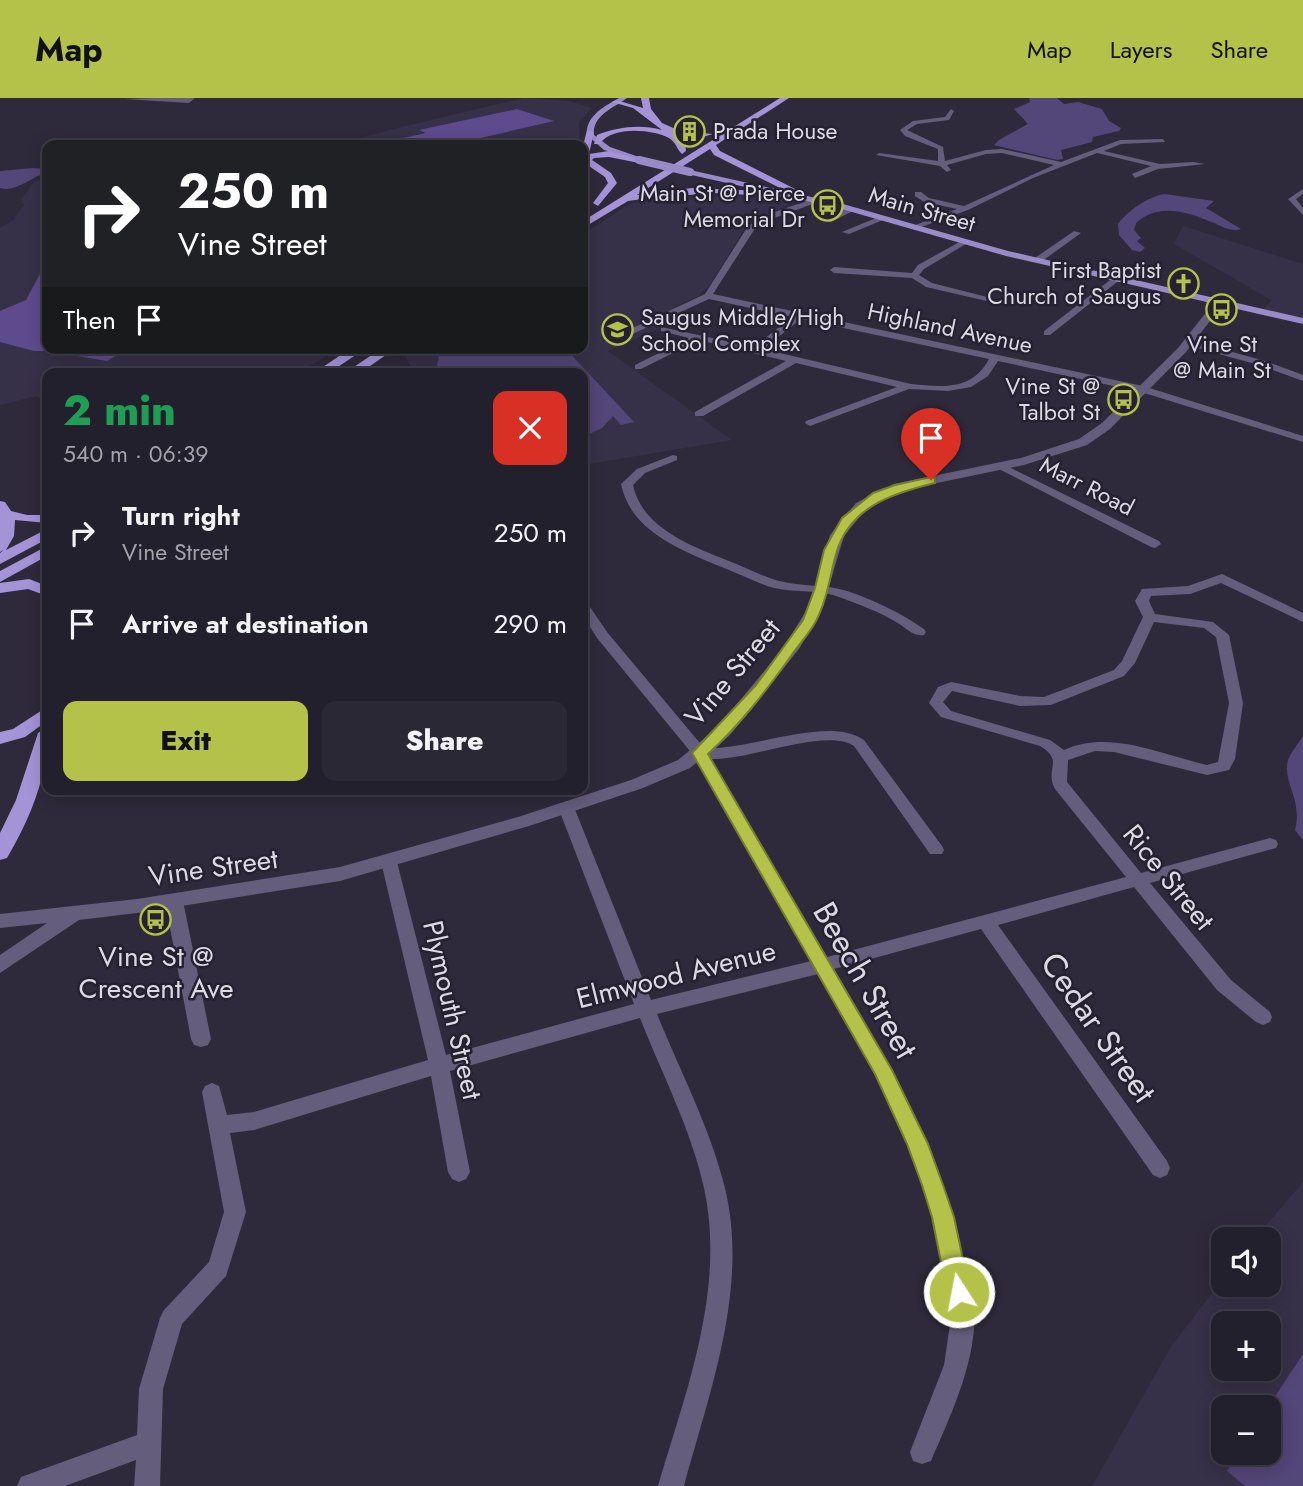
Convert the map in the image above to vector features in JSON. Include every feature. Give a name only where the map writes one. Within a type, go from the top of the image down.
[{"type":"highway","points":[[645,98],[645,106],[653,118]]},
{"type":"highway","points":[[588,222],[693,154],[768,98]]},
{"type":"highway","points":[[588,209],[682,151],[710,139],[785,98]]},
{"type":"highway","points":[[616,102],[635,106],[680,136],[710,139]]},
{"type":"highway","points":[[597,142],[600,137],[611,132],[649,130],[674,137],[681,143],[682,151]]},
{"type":"highway","points":[[588,140],[590,132]]},
{"type":"highway","points":[[710,139],[714,151],[790,188],[798,196]]},
{"type":"highway","points":[[588,160],[603,154],[639,160]]},
{"type":"highway","points":[[693,154],[723,156]]},
{"type":"highway","points":[[588,162],[604,173],[613,184],[598,203]]},
{"type":"highway","points":[[604,173],[621,177]]},
{"type":"highway","points":[[728,181],[755,183],[764,180],[765,176]]},
{"type":"highway","points":[[651,181],[654,189],[673,193]]},
{"type":"highway","points":[[711,193],[731,188],[733,186],[728,181]]},
{"type":"highway","points":[[615,204],[673,193],[798,196]]},
{"type":"highway","points":[[328,368],[350,354]]},
{"type":"highway","points":[[359,368],[381,354]]},
{"type":"highway","points":[[4,509],[27,519],[42,519]]},
{"type":"highway","points":[[0,547],[8,532],[4,509]]},
{"type":"highway","points":[[0,559],[42,536]]},
{"type":"highway","points":[[0,577],[42,553]]},
{"type":"highway","points":[[0,588],[26,584],[42,589]]},
{"type":"highway","points":[[0,738],[19,733],[42,717]]},
{"type":"highway","points":[[0,853],[26,800],[42,749]]},
{"type":"main road","points":[[597,142],[589,125],[595,115],[624,98]]},
{"type":"main road","name":"Main Street","points":[[597,142],[615,152],[639,160],[853,209],[963,242],[1303,321]]},
{"type":"street","points":[[129,98],[127,99],[192,98]]},
{"type":"street","points":[[945,167],[941,148],[907,135],[903,128],[915,122],[947,119],[951,111]]},
{"type":"street","points":[[916,228],[965,208],[1019,181],[1097,151],[1129,141],[1163,141]]},
{"type":"street","points":[[879,155],[945,167],[998,151],[1061,164]]},
{"type":"street","points":[[1097,151],[1160,167]]},
{"type":"street","points":[[1135,176],[1144,170],[1160,167],[1201,164]]},
{"type":"street","points":[[1303,191],[1293,199],[1303,213]]},
{"type":"street","points":[[918,194],[927,200],[965,208]]},
{"type":"street","points":[[623,335],[708,296],[751,228],[766,218],[815,200]]},
{"type":"street","points":[[828,220],[853,209]]},
{"type":"street","points":[[846,232],[884,218]]},
{"type":"street","points":[[1038,260],[1077,233]]},
{"type":"street","points":[[914,276],[921,267],[963,242]]},
{"type":"street","points":[[834,270],[914,276],[929,285],[988,300]]},
{"type":"street","points":[[1047,333],[1116,279]]},
{"type":"street","name":"Highland Avenue","points":[[708,296],[1143,389],[1303,439]]},
{"type":"street","name":"Vine Street","points":[[0,921],[174,901],[302,882],[389,862],[566,807],[670,771],[700,753],[724,731],[778,666],[810,620],[836,534],[846,520],[869,500],[911,484],[1001,466],[1083,442],[1106,426],[1189,343],[1219,303]]},
{"type":"street","points":[[755,351],[799,316]]},
{"type":"street","points":[[664,330],[908,387],[948,388],[969,383],[984,376],[995,357]]},
{"type":"street","points":[[638,367],[697,337]]},
{"type":"street","points":[[1189,343],[1262,363],[1303,378]]},
{"type":"street","points":[[699,414],[794,360]]},
{"type":"street","points":[[810,423],[908,387]]},
{"type":"street","points":[[673,458],[641,471],[627,484],[630,499],[664,535],[763,580],[801,589],[821,588],[844,594],[900,618],[919,632]]},
{"type":"street","name":"Marr Road","points":[[1001,466],[1155,544]]},
{"type":"street","points":[[1150,617],[1142,601],[1147,592],[1190,590],[1222,578],[1303,618]]},
{"type":"street","name":"Beech Street","points":[[588,614],[610,645],[700,753],[883,1070],[918,1144],[943,1217],[963,1310],[962,1336],[952,1376],[922,1452]]},
{"type":"street","points":[[1150,617],[1208,625],[1222,635],[1236,703],[1224,766],[1207,770],[1129,750],[1104,747],[1076,748],[1060,757],[1057,751],[1045,743],[946,713],[936,703],[943,689],[951,686],[1020,701],[1046,702],[1119,673],[1128,663],[1150,617]]},
{"type":"street","points":[[700,753],[719,754],[757,749],[826,734],[850,737],[859,743],[936,850]]},
{"type":"street","name":"Rice Street","points":[[1060,757],[1059,782],[1063,789],[1224,985],[1263,1017]]},
{"type":"street","points":[[566,807],[706,1163],[716,1198],[721,1234],[720,1278],[712,1332],[671,1486]]},
{"type":"street","name":"Elmwood Avenue","points":[[218,1125],[254,1121],[646,1009],[821,966],[1270,844]]},
{"type":"street","name":"Plymouth Street","points":[[389,862],[439,1067],[459,1172]]},
{"type":"street","points":[[174,901],[201,1039]]},
{"type":"street","name":"Vine Street","points":[[0,965],[77,913]]},
{"type":"street","name":"Cedar Street","points":[[986,922],[1160,1168]]},
{"type":"street","points":[[146,1486],[151,1389],[172,1318],[218,1268],[235,1212],[212,1092]]},
{"type":"street","points":[[30,1486],[149,1443]]},
{"type":"shaded area","points":[[524,98],[569,101],[592,108],[579,122],[579,140],[354,140]]},
{"type":"shaded area","points":[[1029,98],[1057,98],[1064,104],[1078,102],[1102,109],[1109,121],[1121,128],[1119,131],[1093,137],[1092,142],[1061,150],[1063,159],[1057,160],[994,145],[1028,124],[1014,109],[1030,102]]},
{"type":"shaded area","points":[[42,169],[42,175],[6,189],[0,188],[0,171]]},
{"type":"shaded area","points":[[42,180],[42,354],[330,354],[306,368],[42,368],[42,400],[37,396],[0,405],[0,228],[13,220],[24,205],[21,200],[34,181]]},
{"type":"shaded area","points":[[1165,194],[1214,201],[1206,208],[1241,229],[1227,229],[1184,213],[1164,211],[1154,213],[1136,223],[1134,230],[1141,238],[1137,241],[1145,248],[1140,252],[1132,250],[1119,235],[1118,224],[1139,205]]},
{"type":"shaded area","name":"Saugus Middle/High School Complex","points":[[754,195],[796,201],[747,224],[710,285],[698,296],[676,306],[693,313],[608,351],[732,440],[588,464],[588,368],[411,368],[404,354],[588,354],[588,231],[626,206],[645,199]]},
{"type":"shaded area","points":[[1183,226],[1303,264],[1303,319],[1262,311],[1271,300],[1174,244]]},
{"type":"shaded area","points":[[571,354],[584,368],[439,368],[439,356]]},
{"type":"shaded area","points":[[588,373],[634,422],[621,425],[613,416],[602,428],[588,435]]},
{"type":"shaded area","points":[[1303,736],[1303,840],[1295,830],[1295,800],[1287,768],[1289,757]]},
{"type":"shaded area","points":[[1303,1182],[1303,1486],[1092,1486],[1172,1345],[1211,1295],[1211,1297],[1281,1297],[1281,1227],[1264,1227]]},
{"type":"shaded area","points":[[1303,1354],[1303,1486],[1245,1486],[1227,1471],[1231,1465],[1281,1465],[1281,1395],[1276,1395]]},
{"type":"building","points":[[517,109],[554,121],[472,140],[394,140],[426,133],[419,130]]},
{"type":"building","points":[[42,270],[42,351],[0,342],[0,311],[26,300]]},
{"type":"building","points":[[71,354],[119,354],[107,361]]},
{"type":"place","name":"Prada House","points":[[690,131]]},
{"type":"place","name":"Main St @ Pierce Memorial Dr","points":[[828,206]]},
{"type":"place","name":"First Baptist Church of Saugus","points":[[1184,283]]},
{"type":"place","name":"Vine St @ Main St","points":[[1222,310]]},
{"type":"place","name":"Saugus Middle/High School Complex","points":[[618,330]]},
{"type":"place","name":"Vine St @ Talbot St","points":[[1123,399]]},
{"type":"place","name":"Vine St @ Crescent Ave","points":[[156,919]]},
{"type":"route","points":[[931,480],[899,487],[877,496],[846,520],[836,534],[830,550],[810,620],[761,688],[724,731],[700,753],[883,1070],[918,1144],[933,1185],[951,1249],[959,1292]]}]
